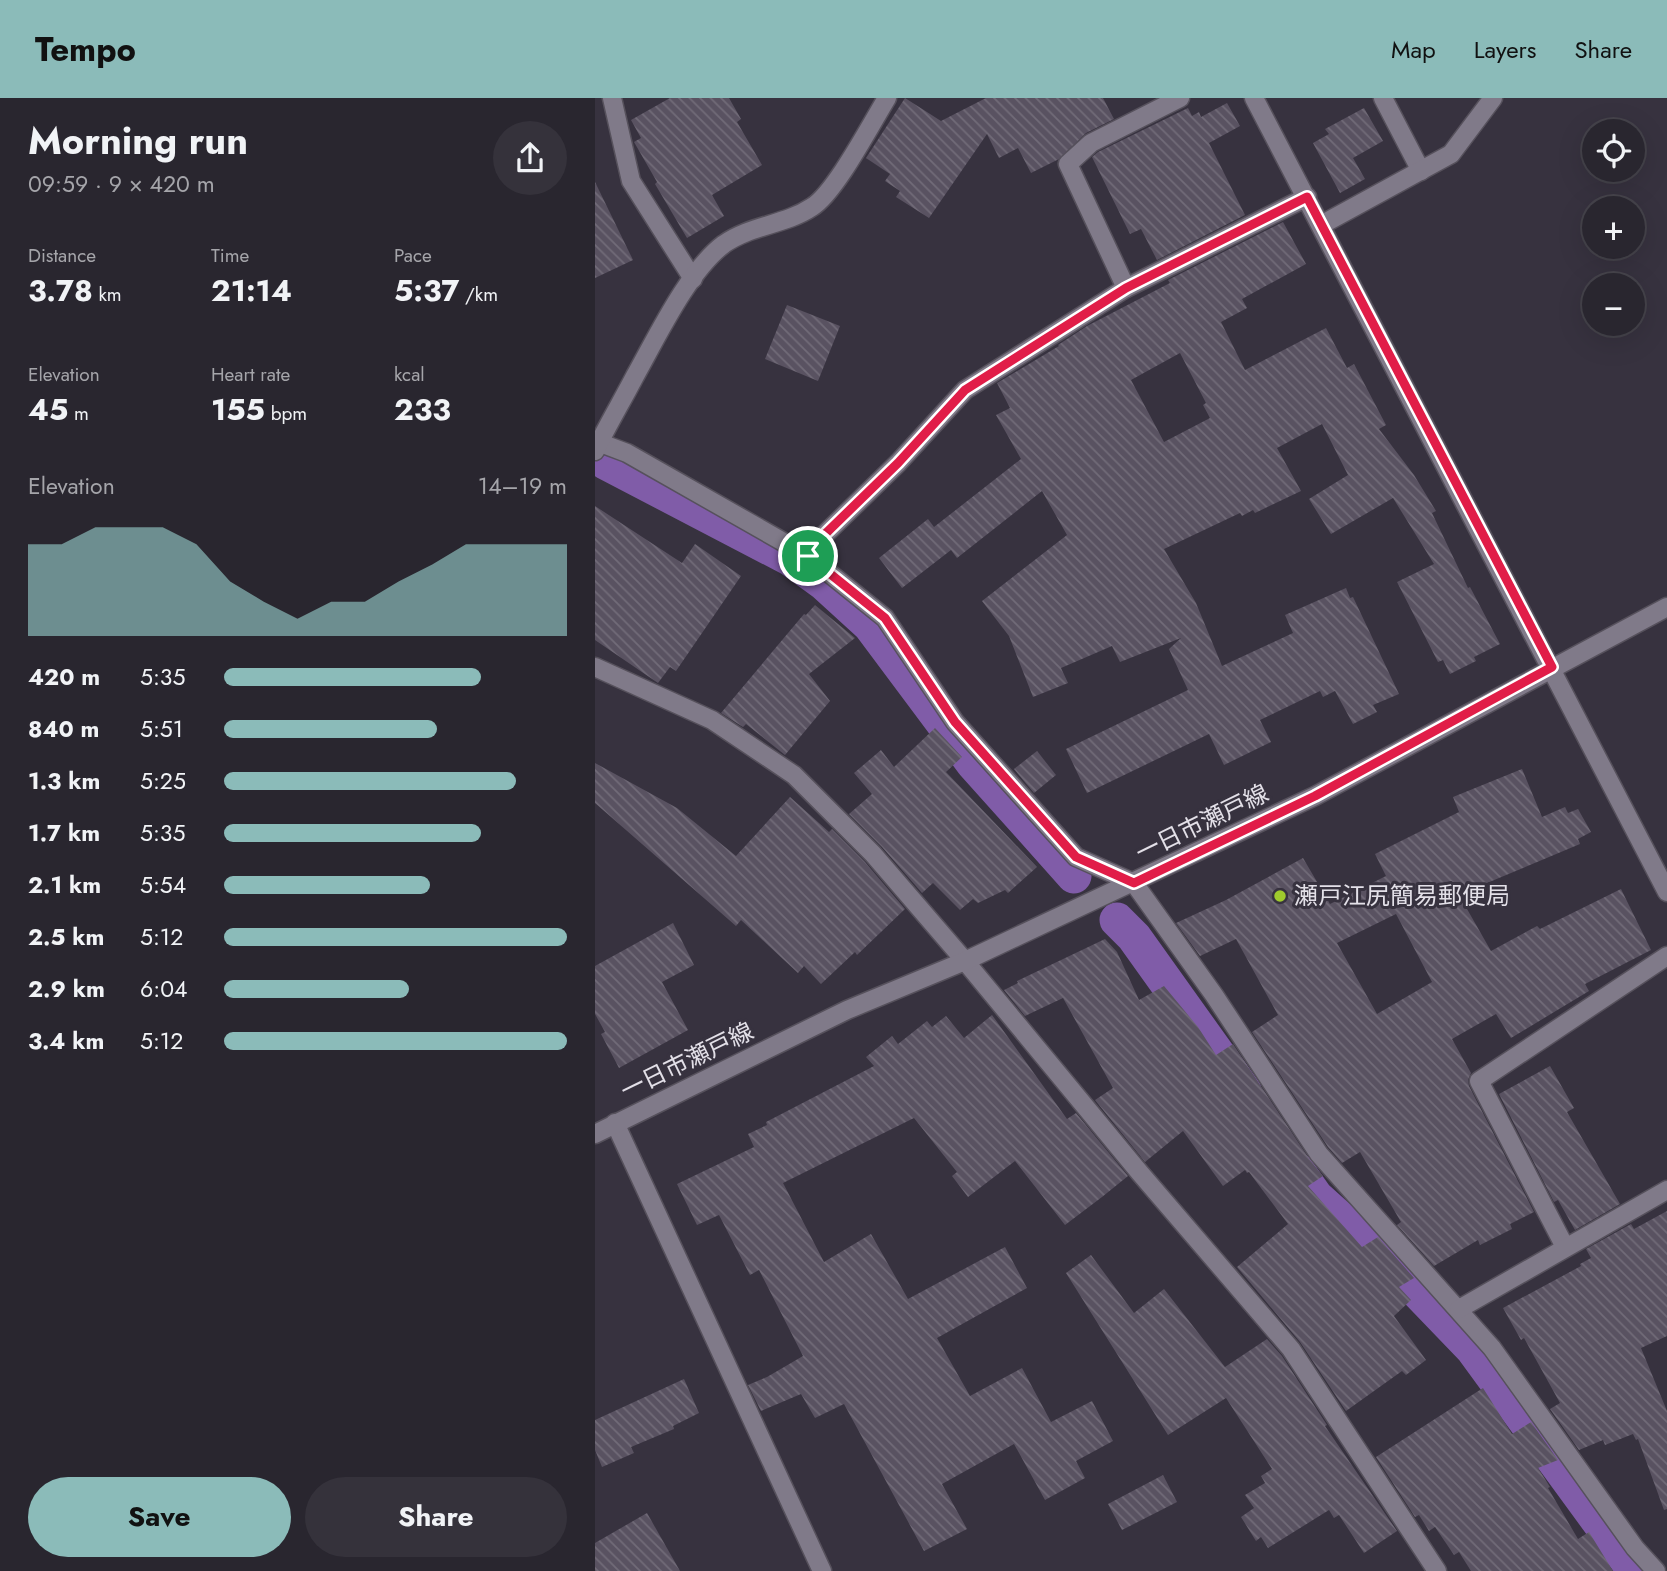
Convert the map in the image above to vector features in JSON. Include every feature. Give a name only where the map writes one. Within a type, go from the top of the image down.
[{"type":"street","points":[[611,98],[631,181],[692,279]]},
{"type":"street","points":[[887,98],[831,188],[813,207],[790,218],[751,229],[723,245],[692,279],[596,445],[627,453],[808,556],[885,618],[955,722],[1076,857],[1134,883],[1214,995],[1319,1154],[1492,1348],[1635,1548],[1656,1571]]},
{"type":"street","points":[[1126,288],[1068,164],[1091,143],[1180,98]]},
{"type":"street","points":[[1254,98],[1667,892]]},
{"type":"street","points":[[1383,98],[1421,171]]},
{"type":"street","points":[[1321,225],[1451,154],[1493,98]]},
{"type":"street","points":[[808,556],[821,538],[898,463],[965,390],[1126,288],[1307,197]]},
{"type":"street","name":"一日市瀬戸線","points":[[595,1134],[846,1010],[965,961],[1315,796],[1667,607]]},
{"type":"street","points":[[595,667],[712,720],[794,775],[873,854],[1291,1349],[1437,1571]]},
{"type":"street","points":[[1565,1247],[1479,1081],[1667,956]]},
{"type":"street","points":[[615,1123],[822,1571]]},
{"type":"street","points":[[1459,1309],[1667,1190]]},
{"type":"building","points":[[670,98],[729,98],[741,119],[737,122],[762,165],[712,195],[724,216],[687,238],[634,142],[641,138],[631,120]]},
{"type":"building","points":[[905,98],[941,121],[986,98],[1103,98],[1114,119],[1086,133],[1059,159],[1031,173],[1018,148],[999,158],[987,134],[929,218],[896,197],[900,191],[885,181],[890,174],[866,158]]},
{"type":"building","points":[[1227,103],[1240,126],[1209,143],[1245,215],[1157,260],[1141,229],[1130,234],[1092,157],[1188,108],[1192,116],[1199,112],[1201,117]]},
{"type":"building","points":[[1364,108],[1383,141],[1353,158],[1365,179],[1340,193],[1313,143],[1329,134],[1325,129]]},
{"type":"building","points":[[595,182],[633,260],[595,278]]},
{"type":"building","points":[[1283,222],[1306,264],[1242,299],[1247,308],[1221,322],[1245,370],[1326,328],[1347,368],[1354,364],[1386,425],[1379,429],[1414,475],[1436,511],[1432,513],[1468,588],[1470,587],[1500,644],[1474,657],[1476,661],[1450,674],[1443,660],[1438,662],[1397,582],[1434,564],[1393,498],[1331,534],[1309,499],[1348,475],[1322,424],[1277,448],[1301,491],[1255,513],[1253,510],[1242,516],[1240,513],[1164,549],[1196,603],[1222,666],[1293,633],[1285,615],[1346,588],[1350,598],[1353,597],[1399,694],[1373,705],[1377,712],[1353,724],[1335,691],[1323,697],[1320,691],[1260,720],[1271,742],[1224,765],[1209,734],[1087,793],[1066,749],[1188,690],[1169,649],[1181,638],[1120,662],[1112,646],[1061,668],[1068,683],[1033,697],[1009,636],[982,601],[1067,535],[1042,491],[957,558],[951,550],[902,588],[879,558],[928,519],[934,527],[1021,459],[996,415],[1010,408],[997,383],[1087,326],[1170,283],[1168,280]],"holes":[[[1180,353],[1206,403],[1203,405],[1210,418],[1164,442],[1131,380]]]},
{"type":"building","points":[[787,305],[840,326],[818,381],[765,359]]},
{"type":"building","points":[[595,506],[682,563],[695,544],[741,576],[676,671],[670,667],[658,683],[595,640]]},
{"type":"building","points":[[815,605],[855,638],[809,674],[830,701],[785,755],[746,724],[743,727],[721,713],[804,614]]},
{"type":"building","points":[[935,728],[962,757],[946,772],[1037,867],[1008,893],[1005,890],[978,903],[973,899],[960,910],[933,883],[922,893],[849,814],[872,794],[854,773],[881,750],[894,767]]},
{"type":"building","points":[[1037,751],[1056,775],[1034,793],[1014,769]]},
{"type":"building","points":[[595,763],[677,808],[736,856],[790,797],[829,832],[832,829],[865,862],[905,909],[857,955],[855,952],[821,984],[804,966],[798,973],[741,920],[736,926],[595,803]]},
{"type":"building","points":[[1522,769],[1542,817],[1565,807],[1568,813],[1578,809],[1591,832],[1578,839],[1580,844],[1475,888],[1478,894],[1463,902],[1491,951],[1537,926],[1540,929],[1621,889],[1651,950],[1585,984],[1589,991],[1511,1038],[1496,1014],[1452,1039],[1471,1073],[1469,1086],[1534,1212],[1510,1224],[1512,1229],[1480,1245],[1478,1240],[1434,1266],[1397,1225],[1401,1222],[1360,1152],[1342,1163],[1328,1147],[1252,1032],[1278,1015],[1236,939],[1200,956],[1176,923],[1226,900],[1303,858],[1330,904],[1386,876],[1375,854],[1459,812],[1453,797]],"holes":[[[1396,914],[1432,982],[1377,1014],[1337,943]]]},
{"type":"building","points":[[673,923],[694,965],[662,982],[688,1030],[619,1068],[601,1034],[605,1032],[595,1014],[595,966]]},
{"type":"building","points":[[1105,939],[1117,952],[1139,1000],[1164,986],[1198,1027],[1216,1055],[1233,1044],[1323,1176],[1308,1186],[1362,1247],[1378,1237],[1414,1278],[1399,1287],[1411,1300],[1394,1316],[1426,1360],[1406,1375],[1402,1371],[1346,1411],[1300,1342],[1237,1267],[1288,1224],[1249,1172],[1245,1170],[1223,1186],[1183,1131],[1145,1162],[1095,1100],[1113,1088],[1063,998],[1025,1016],[1004,990],[1018,983],[1017,981]]},
{"type":"building","points":[[992,1015],[1067,1119],[1076,1113],[1128,1176],[1102,1197],[1065,1225],[1015,1161],[968,1197],[952,1176],[957,1172],[914,1118],[783,1183],[824,1262],[871,1234],[908,1299],[1005,1247],[1027,1288],[937,1338],[970,1396],[1022,1368],[1051,1422],[1092,1401],[1113,1441],[1076,1461],[1085,1478],[1045,1500],[1014,1444],[942,1484],[967,1529],[924,1551],[844,1404],[815,1418],[801,1394],[761,1411],[748,1385],[803,1356],[759,1270],[750,1275],[719,1215],[697,1225],[677,1184],[754,1147],[748,1134],[874,1066],[866,1057],[892,1036],[898,1044],[927,1021],[932,1027],[946,1016],[964,1038]]},
{"type":"building","points":[[1550,1066],[1574,1108],[1567,1112],[1620,1204],[1575,1230],[1558,1200],[1554,1202],[1499,1094]]},
{"type":"building","points":[[1667,1211],[1667,1336],[1641,1348],[1667,1411],[1667,1509],[1664,1510],[1638,1439],[1636,1440],[1633,1434],[1605,1445],[1603,1440],[1579,1450],[1550,1409],[1560,1403],[1524,1338],[1521,1340],[1503,1308],[1581,1266],[1580,1264],[1591,1258],[1586,1249],[1631,1224],[1634,1229]]},
{"type":"building","points":[[1091,1255],[1134,1313],[1164,1289],[1225,1367],[1267,1339],[1282,1356],[1327,1425],[1325,1426],[1397,1531],[1364,1553],[1339,1515],[1334,1518],[1329,1510],[1268,1548],[1261,1537],[1256,1541],[1241,1517],[1254,1508],[1245,1495],[1265,1483],[1261,1476],[1272,1469],[1226,1398],[1168,1435],[1066,1273]]},
{"type":"building","points":[[684,1379],[699,1413],[673,1426],[674,1429],[631,1447],[634,1453],[602,1467],[595,1450],[595,1420]]},
{"type":"building","points":[[1483,1388],[1512,1434],[1531,1422],[1558,1460],[1538,1468],[1578,1539],[1589,1532],[1613,1571],[1471,1571],[1459,1552],[1454,1555],[1435,1527],[1429,1531],[1419,1515],[1415,1517],[1376,1457]]},
{"type":"building","points":[[1163,1475],[1177,1502],[1122,1530],[1108,1504]]},
{"type":"building","points":[[647,1513],[680,1571],[595,1571],[595,1543]]},
{"type":"waterway","points":[[605,462],[791,559],[824,583],[870,625],[973,763],[1074,876]]},
{"type":"waterway","points":[[1117,920],[1134,937],[1244,1091]]},
{"type":"waterway","points":[[1297,1170],[1316,1197],[1396,1269],[1472,1348],[1635,1571]]},
{"type":"place","name":"瀬戸江尻簡易郵便局","points":[[1280,896]]},
{"type":"route","points":[[1307,197],[1552,667],[1315,796],[1134,883],[1076,857],[955,722],[885,618],[808,556],[821,538],[898,463],[965,390],[1126,288],[1307,197]]}]
